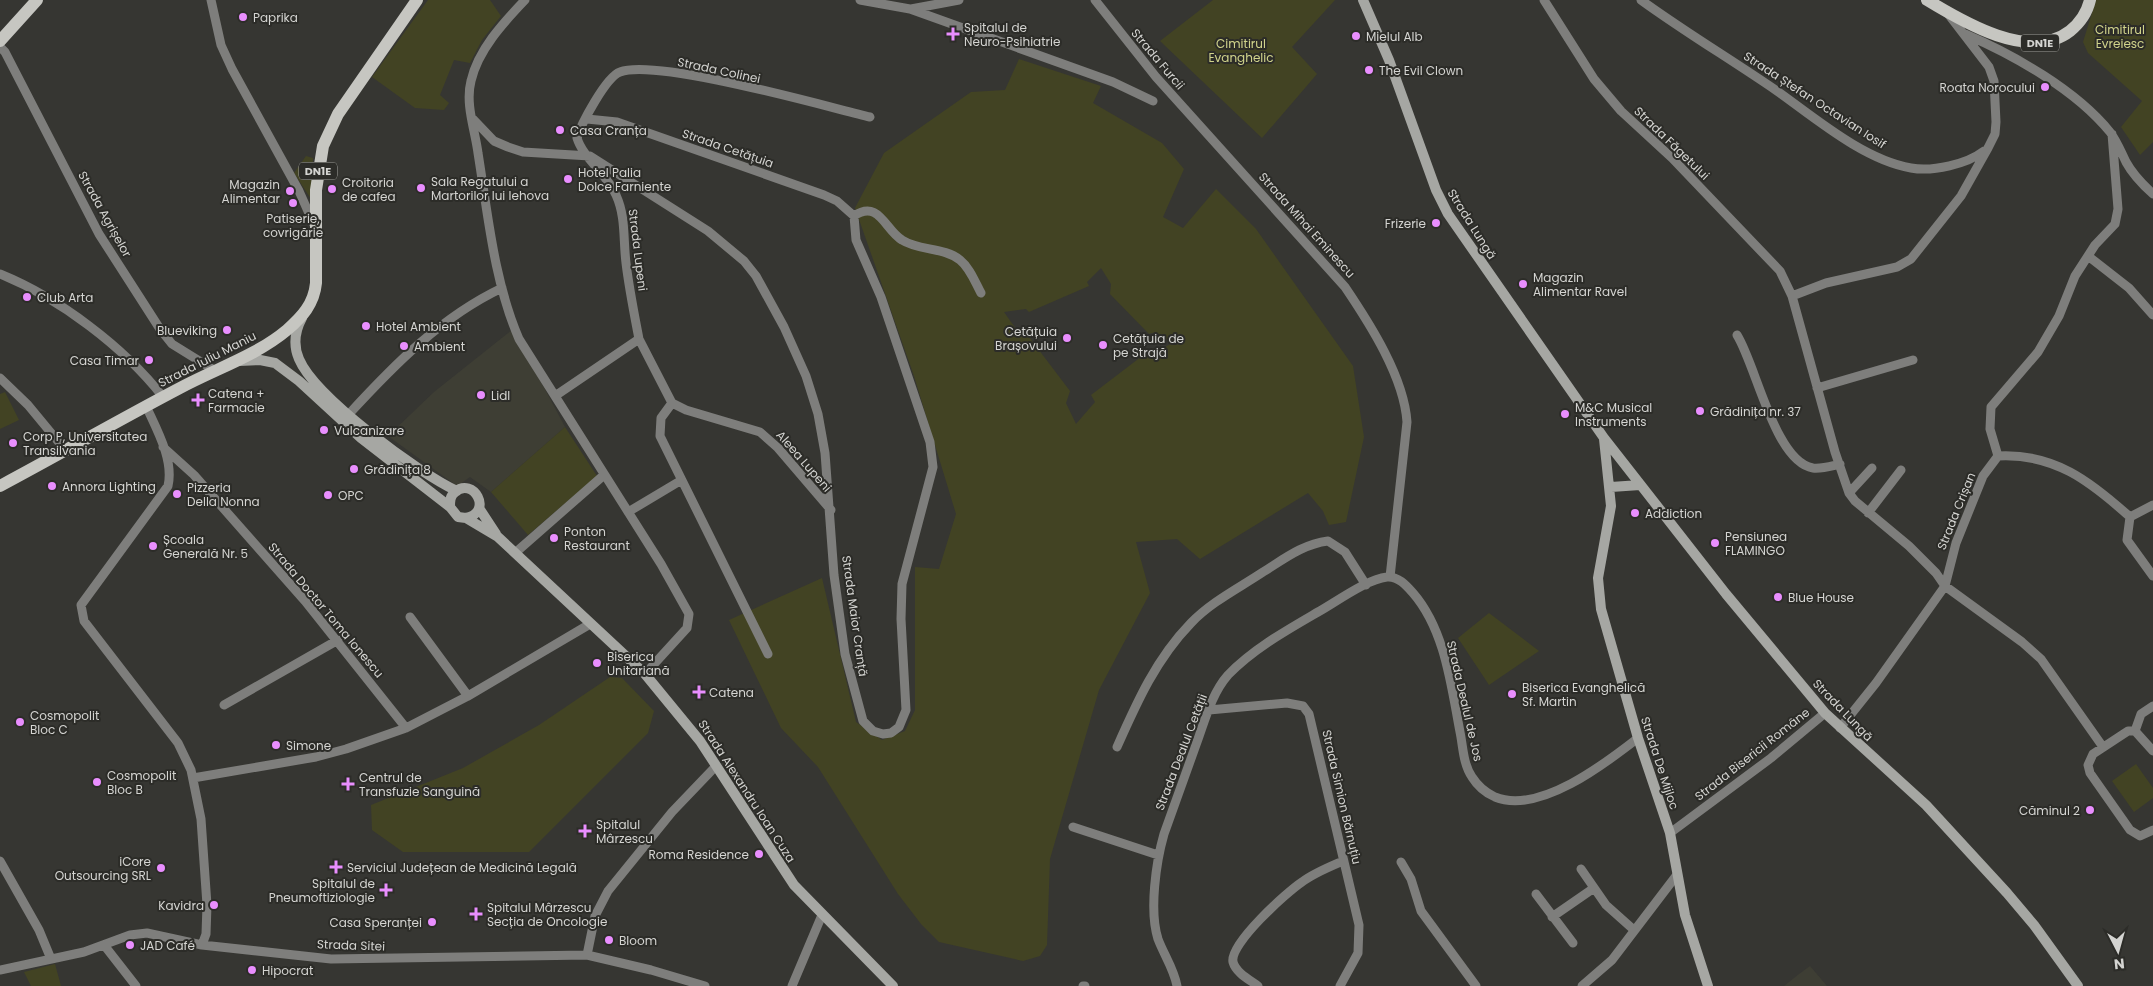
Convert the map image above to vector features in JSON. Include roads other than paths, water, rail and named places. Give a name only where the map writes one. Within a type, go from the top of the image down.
[{"type":"main road","points":[[0,41],[37,0]]},
{"type":"main road","name":"Strada Iuliu Maniu","points":[[0,486],[146,406],[267,344],[285,331],[306,311],[315,290],[317,178],[320,156],[328,132],[338,114],[417,0]]},
{"type":"main road","name":"Strada Lungă","points":[[1363,0],[1389,60],[1436,190],[1448,214],[1604,438],[1726,594],[1825,713],[1926,805],[2008,893],[2034,925],[2078,986]]},
{"type":"main road","name":"DN1E","points":[[1928,0],[1968,29],[2018,41],[2043,43],[2065,35],[2076,27],[2087,10],[2090,0]]},
{"type":"main road","name":"Strada Alexandru Ioan Cuza","points":[[306,311],[299,324],[295,340],[299,360],[326,392],[349,414],[405,459],[436,480],[457,490],[466,488],[474,492],[479,498],[479,508],[498,537]]},
{"type":"main road","name":"Strada Alexandru Ioan Cuza","points":[[233,362],[260,360],[276,363],[299,381],[361,438],[450,507],[458,517],[466,518],[498,537],[645,674],[695,734],[788,876],[822,916],[893,986]]},
{"type":"main road","name":"Strada Lungă","points":[[1604,438],[1611,487]]},
{"type":"main road","points":[[1611,487],[1640,485]]},
{"type":"main road","name":"Strada De Mijloc","points":[[1611,487],[1608,527],[1598,578],[1601,609],[1638,738],[1670,833],[1676,876],[1688,923],[1708,986]]},
{"type":"main road","points":[[450,507],[450,499],[457,490]]},
{"type":"main road","points":[[466,518],[474,515],[479,508]]},
{"type":"street","points":[[212,0],[222,45],[232,69],[299,191],[317,232]]},
{"type":"street","points":[[525,0],[477,59],[469,98],[502,288],[508,313],[519,339],[661,564],[690,614],[686,628],[645,674]]},
{"type":"street","points":[[860,0],[910,9],[1113,82],[1153,101]]},
{"type":"street","points":[[910,9],[959,0]]},
{"type":"street","name":"Strada Furcii","points":[[1095,0],[1156,77],[1205,131]]},
{"type":"street","name":"Strada Făgetului","points":[[1544,0],[1594,79],[1621,111],[1672,158],[1769,257],[1780,271],[1792,296],[1817,388],[1850,493],[1868,514],[1909,546],[1936,573],[1945,586],[2041,658],[2103,747]]},
{"type":"street","name":"Strada Ștefan Octavian Iosif","points":[[1640,0],[1809,115],[1884,160],[1912,168],[1933,168],[1975,158],[1988,148]]},
{"type":"street","points":[[1792,296],[1826,283],[1897,267],[1910,259],[1961,196],[1995,134],[1996,122],[1994,81],[1989,67],[1968,29]]},
{"type":"street","points":[[1968,29],[1987,43],[2045,76],[2082,104],[2112,134],[2131,171],[2153,194]]},
{"type":"street","name":"Strada Agrișelor","points":[[0,47],[5,52],[99,234],[160,329],[172,344],[214,370]]},
{"type":"street","name":"Strada Colinei","points":[[587,119],[610,80],[618,72],[630,69],[686,75],[870,117]]},
{"type":"street","name":"Strada Maior Cranță","points":[[473,119],[494,141],[508,148],[524,152],[590,156],[708,231],[744,261],[756,276],[773,303],[809,386],[818,414],[825,453],[831,510],[834,575],[840,621],[858,707],[863,722],[873,731],[883,734],[899,728],[906,710],[901,619],[902,584],[933,467],[930,442],[920,410],[881,297],[856,240],[854,216]]},
{"type":"street","name":"Strada Lupeni","points":[[587,119],[578,138],[580,147],[590,156],[616,194],[623,219],[626,260],[639,338],[672,402]]},
{"type":"street","name":"Strada Cetățuia","points":[[587,119],[617,122],[824,195],[841,204],[854,216]]},
{"type":"street","name":"Strada Mihai Eminescu","points":[[1205,131],[1346,287],[1363,314],[1389,363],[1403,397],[1407,422],[1390,577]]},
{"type":"street","points":[[2112,134],[2117,217],[2109,232],[2095,245],[2075,276],[2059,316],[2038,352],[1991,407],[1990,429],[1998,456],[2034,458],[2063,467],[2102,492],[2130,517]]},
{"type":"street","points":[[854,216],[861,211],[871,211],[878,214],[904,242],[943,252],[960,260],[970,272],[980,292]]},
{"type":"street","points":[[2088,256],[2128,288],[2153,315]]},
{"type":"street","points":[[0,274],[38,293],[101,336],[133,364],[163,397]]},
{"type":"street","points":[[349,414],[385,376],[430,334],[472,304],[502,288]]},
{"type":"street","points":[[1737,335],[1749,359],[1769,415],[1787,447],[1803,465],[1814,468],[1840,464]]},
{"type":"street","points":[[555,396],[639,338]]},
{"type":"street","points":[[1817,388],[1913,360]]},
{"type":"street","points":[[0,378],[28,405],[66,451]]},
{"type":"street","points":[[672,402],[661,418],[658,430],[680,481],[768,654]]},
{"type":"street","name":"Aleea Lupeni","points":[[672,402],[686,410],[760,432],[778,448],[831,510]]},
{"type":"street","points":[[146,406],[163,447],[171,473],[168,486],[81,605],[81,613],[84,621],[178,743],[194,778],[200,819],[207,904],[206,934],[202,945]]},
{"type":"street","name":"Strada Doctor Toma Ionescu","points":[[163,447],[184,464],[338,640],[406,728]]},
{"type":"street","name":"Strada Crișan","points":[[1840,728],[1876,683],[1945,586],[1950,558],[1983,476],[1998,456]]},
{"type":"street","points":[[171,473],[178,466],[184,464]]},
{"type":"street","points":[[1850,493],[1872,468]]},
{"type":"street","points":[[1868,514],[1901,470]]},
{"type":"street","points":[[515,553],[604,475]]},
{"type":"street","points":[[628,512],[680,481]]},
{"type":"street","points":[[2130,517],[2153,505]]},
{"type":"street","points":[[2130,517],[2127,540],[2153,576]]},
{"type":"street","points":[[1117,748],[1153,670],[1192,622],[1214,604],[1308,545],[1328,540],[1345,552],[1366,585]]},
{"type":"street","name":"Strada Dealul Cetății","points":[[1177,986],[1172,968],[1155,929],[1154,910],[1158,856],[1208,710],[1228,676],[1242,663],[1287,630],[1366,585],[1390,577]]},
{"type":"street","name":"Strada Dealul de Jos","points":[[1390,577],[1401,581],[1410,589],[1428,613],[1434,625],[1448,674],[1465,762],[1471,776],[1485,791],[1508,800],[1539,796],[1595,770],[1638,738]]},
{"type":"street","points":[[410,617],[468,696]]},
{"type":"street","points":[[194,778],[316,757],[346,749],[406,728],[468,696],[590,624]]},
{"type":"street","points":[[224,705],[338,640]]},
{"type":"street","name":"Strada Simion Bărnuțiu","points":[[1208,710],[1288,703],[1298,704],[1307,710],[1317,744],[1359,925],[1358,954],[1340,986]]},
{"type":"street","points":[[2135,731],[2141,714],[2153,706]]},
{"type":"street","name":"Strada Bisericii Române","points":[[1670,833],[1771,758],[1825,713]]},
{"type":"street","points":[[2135,731],[2120,736],[2103,747],[2089,759],[2088,765],[2090,772],[2130,830],[2140,836],[2153,830]]},
{"type":"street","points":[[2135,731],[2153,751]]},
{"type":"street","points":[[587,955],[595,916],[608,891],[672,812],[716,766]]},
{"type":"street","points":[[1073,826],[1158,856]]},
{"type":"street","points":[[0,861],[39,930],[50,960]]},
{"type":"street","points":[[1258,986],[1236,968],[1233,956],[1236,950],[1252,929],[1301,882],[1343,861]]},
{"type":"street","points":[[1401,862],[1411,879],[1421,911],[1476,986]]},
{"type":"street","points":[[1581,869],[1606,905],[1634,930]]},
{"type":"street","points":[[1582,986],[1612,960],[1676,876]]},
{"type":"street","points":[[1552,917],[1594,888]]},
{"type":"street","points":[[1536,894],[1573,943]]},
{"type":"street","points":[[792,986],[822,916]]},
{"type":"street","name":"Strada Sitei","points":[[0,970],[84,952],[130,936],[147,933],[202,945],[350,960],[587,955],[651,970],[705,986]]},
{"type":"street","points":[[104,945],[136,986]]},
{"type":"place","name":"Paprika","points":[[243,17]]},
{"type":"place","name":"Spitalul de Neuro-Psihiatrie","points":[[953,34]]},
{"type":"place","name":"Mielul Alb","points":[[1356,36]]},
{"type":"place","name":"The Evil Clown","points":[[1369,70]]},
{"type":"place","name":"Roata Norocului","points":[[2045,87]]},
{"type":"place","name":"Casa Cranța","points":[[560,130]]},
{"type":"place","name":"Hotel Palia Dolce Farniente","points":[[568,179]]},
{"type":"place","name":"Sala Regatului a Martorilor lui Iehova","points":[[421,188]]},
{"type":"place","name":"Croitoria de cafea","points":[[332,189]]},
{"type":"place","name":"Magazin Alimentar","points":[[290,191]]},
{"type":"place","name":"Patiserie, covrigărie","points":[[293,203]]},
{"type":"place","name":"Frizerie","points":[[1436,223]]},
{"type":"place","name":"Magazin Alimentar Ravel","points":[[1523,284]]},
{"type":"place","name":"Club Arta","points":[[27,297]]},
{"type":"place","name":"Hotel Ambient","points":[[366,326]]},
{"type":"place","name":"Blueviking","points":[[227,330]]},
{"type":"place","name":"Cetățuia Brașovului","points":[[1067,338]]},
{"type":"place","name":"Cetățuia de pe Strajă","points":[[1103,345]]},
{"type":"place","name":"Ambient","points":[[404,346]]},
{"type":"place","name":"Casa Timar","points":[[149,360]]},
{"type":"place","name":"Lidl","points":[[481,395]]},
{"type":"place","name":"Catena + Farmacie","points":[[198,400]]},
{"type":"place","name":"Grădinița nr. 37","points":[[1700,411]]},
{"type":"place","name":"M&C Musical Instruments","points":[[1565,414]]},
{"type":"place","name":"Vulcanizare","points":[[324,430]]},
{"type":"place","name":"Corp P, Universitatea Transilvania","points":[[13,443]]},
{"type":"place","name":"Grădinița 8","points":[[354,469]]},
{"type":"place","name":"Annora Lighting","points":[[52,486]]},
{"type":"place","name":"Pizzeria Della Nonna","points":[[177,494]]},
{"type":"place","name":"OPC","points":[[328,495]]},
{"type":"place","name":"Addiction","points":[[1635,513]]},
{"type":"place","name":"Ponton Restaurant","points":[[554,538]]},
{"type":"place","name":"Pensiunea FLAMINGO","points":[[1715,543]]},
{"type":"place","name":"Școala Generală Nr. 5","points":[[153,546]]},
{"type":"place","name":"Blue House","points":[[1778,597]]},
{"type":"place","name":"Biserica Unitariană","points":[[597,663]]},
{"type":"place","name":"Catena","points":[[699,692]]},
{"type":"place","name":"Biserica Evanghelică Sf. Martin","points":[[1512,694]]},
{"type":"place","name":"Cosmopolit Bloc C","points":[[20,722]]},
{"type":"place","name":"Simone","points":[[276,745]]},
{"type":"place","name":"Cosmopolit Bloc B","points":[[97,782]]},
{"type":"place","name":"Centrul de Transfuzie Sanguină","points":[[348,784]]},
{"type":"place","name":"Căminul 2","points":[[2090,810]]},
{"type":"place","name":"Spitalul Mârzescu","points":[[585,831]]},
{"type":"place","name":"Roma Residence","points":[[759,854]]},
{"type":"place","name":"Serviciul Județean de Medicină Legală","points":[[336,867]]},
{"type":"place","name":"iCore Outsourcing SRL","points":[[161,868]]},
{"type":"place","name":"Spitalul de Pneumoftiziologie","points":[[386,890]]},
{"type":"place","name":"Kavidra","points":[[214,905]]},
{"type":"place","name":"Spitalul Mârzescu Secția de Oncologie","points":[[476,914]]},
{"type":"place","name":"Casa Speranței","points":[[432,922]]},
{"type":"place","name":"Bloom","points":[[609,940]]},
{"type":"place","name":"JAD Café","points":[[130,945]]},
{"type":"place","name":"Hipocrat","points":[[252,970]]},
{"type":"park label","name":"Cimitirul Evreiesc","points":[[2120,36]]},
{"type":"park label","name":"Cimitirul Evanghelic","points":[[1241,50]]}]
